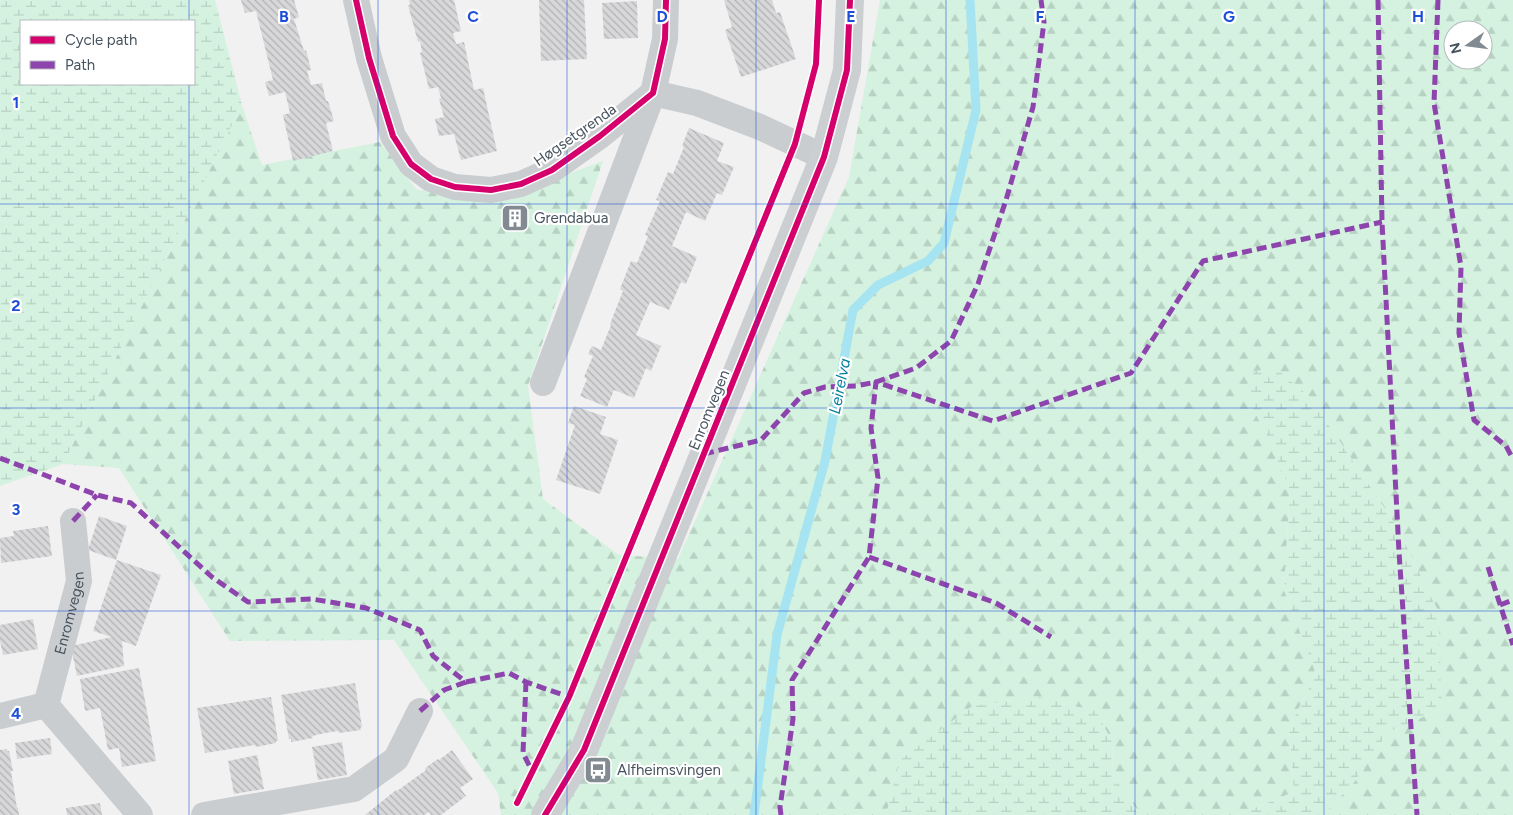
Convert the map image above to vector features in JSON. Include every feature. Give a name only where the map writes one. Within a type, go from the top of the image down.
[{"type":"street","name":"Høgsetgrenda","points":[[356,0],[369,58],[393,136],[411,164],[432,179],[455,187],[492,190],[521,184],[552,170],[600,136],[653,93]]},
{"type":"street","points":[[544,383],[653,93],[665,39],[666,0]]},
{"type":"street","name":"Enromvegen","points":[[545,815],[584,750],[824,157],[847,70],[850,0]]},
{"type":"street","points":[[653,93],[696,103],[760,127],[824,157]]},
{"type":"street","name":"Enromvegen","points":[[46,705],[79,581],[73,521]]},
{"type":"street","points":[[0,716],[46,705],[140,815]]},
{"type":"street","points":[[204,815],[354,789],[396,759],[420,711]]},
{"type":"green space","points":[[0,0],[215,0],[242,105],[63,464],[0,486]]},
{"type":"green space","points":[[880,0],[1513,0],[1513,815],[1323,815],[1355,781],[1388,732],[1441,709],[1438,611],[1397,527],[1310,397],[1246,395],[1266,434],[1290,490],[1284,590],[1316,674],[1289,728],[1294,792],[1237,815],[1141,815],[1113,776],[1112,741],[900,760],[886,815],[501,815],[498,793],[394,640],[230,641],[119,468],[63,464],[242,105],[262,165],[380,142],[416,189],[488,203],[603,161],[528,386],[543,499],[619,555],[678,559],[849,177]]},
{"type":"green space","points":[[1275,368],[1310,397],[1397,527],[1438,611],[1442,709],[1388,732],[1355,781],[1323,815],[1237,815],[1294,792],[1289,728],[1316,674],[1284,590],[1290,490],[1266,434],[1246,395],[1254,371]]},
{"type":"green space","points":[[1039,697],[1096,711],[1112,741],[1113,776],[1141,815],[886,815],[900,760],[972,706]]},
{"type":"building","points":[[241,0],[294,0],[299,17],[294,19],[304,51],[306,50],[311,70],[307,71],[311,85],[322,83],[326,101],[328,101],[334,121],[326,123],[333,151],[293,161],[283,115],[290,113],[285,92],[269,96],[265,82],[273,80],[256,11],[245,13]]},
{"type":"building","points":[[409,0],[454,0],[461,31],[453,33],[456,44],[464,42],[474,90],[483,88],[497,151],[461,160],[454,134],[439,136],[435,119],[444,117],[439,99],[441,98],[438,87],[429,89],[420,53],[422,52],[420,41],[418,42],[408,5],[410,5]]},
{"type":"building","points":[[539,0],[584,0],[587,59],[541,61]]},
{"type":"building","points":[[724,0],[772,0],[776,13],[780,12],[796,59],[741,77],[725,30],[732,27]]},
{"type":"building","points":[[637,1],[638,38],[604,39],[602,3]]},
{"type":"building","points":[[689,128],[724,143],[717,161],[734,167],[722,195],[717,193],[705,221],[686,212],[672,246],[697,257],[686,284],[681,282],[669,310],[650,302],[636,335],[661,346],[651,371],[646,368],[634,398],[614,390],[607,407],[580,396],[587,379],[584,377],[593,356],[588,354],[592,346],[601,350],[623,291],[620,289],[631,261],[637,263],[648,236],[645,235],[660,201],[656,200],[668,172],[673,174],[684,147],[682,146]]},
{"type":"building","name":"Grendabua","points":[[520,213],[521,220],[510,222],[509,215]]},
{"type":"building","points":[[574,406],[606,417],[600,434],[618,440],[600,494],[556,480],[575,425],[568,423]]},
{"type":"building","points":[[99,516],[127,526],[116,560],[88,550]]},
{"type":"building","points":[[48,526],[52,556],[1,563],[0,538],[14,536],[13,531]]},
{"type":"building","points":[[117,560],[161,575],[136,646],[122,641],[124,666],[77,676],[71,646],[112,637],[93,631]]},
{"type":"building","points":[[33,619],[38,649],[3,655],[0,641],[0,625]]},
{"type":"building","points":[[139,668],[156,761],[122,767],[119,748],[108,750],[100,708],[85,711],[80,679]]},
{"type":"building","points":[[355,683],[361,730],[325,733],[312,736],[313,738],[291,742],[281,695]]},
{"type":"building","points":[[271,697],[278,741],[276,743],[205,753],[197,708]]},
{"type":"building","points":[[50,738],[52,754],[17,759],[15,743]]},
{"type":"building","points":[[342,742],[347,775],[318,780],[312,747]]},
{"type":"building","points":[[7,749],[13,771],[11,771],[19,815],[0,815],[0,750]]},
{"type":"building","points":[[452,750],[473,779],[460,788],[466,796],[441,815],[431,815],[429,812],[424,815],[365,815],[396,790],[426,770],[425,768]]},
{"type":"building","points":[[257,755],[264,789],[234,794],[228,761]]},
{"type":"building","points":[[100,803],[102,815],[67,815],[66,808]]},
{"type":"waterway","name":"Leirelva","points":[[754,815],[777,635],[825,461],[853,310],[878,285],[928,261],[944,243],[976,110],[970,0]]},
{"type":"marked path","points":[[704,454],[761,440],[804,393],[825,387],[856,386],[876,382],[916,368],[951,341],[978,284],[1006,200],[1033,107],[1044,22],[1041,0]]},
{"type":"marked path","points":[[1378,0],[1382,222],[1399,552],[1417,815]]},
{"type":"marked path","points":[[1438,0],[1434,103],[1461,267],[1459,333],[1474,420],[1506,446],[1513,459]]},
{"type":"marked path","points":[[781,815],[780,807],[793,719],[792,680],[869,557],[878,478],[871,428],[876,382],[993,421],[1131,373],[1203,261],[1382,222]]},
{"type":"marked path","points":[[0,458],[97,495],[131,503],[212,577],[248,602],[312,599],[366,608],[420,630],[433,656],[466,682],[509,673],[526,682],[569,697]]},
{"type":"marked path","points":[[73,521],[97,495]]},
{"type":"marked path","points":[[869,557],[996,603],[1051,637]]},
{"type":"marked path","points":[[1488,567],[1513,645]]},
{"type":"marked path","points":[[1500,605],[1513,600]]},
{"type":"marked path","points":[[420,711],[444,690],[466,682]]},
{"type":"marked path","points":[[526,682],[523,753],[532,771]]},
{"type":"cycle path","points":[[356,0],[369,58],[393,136],[411,164],[431,179],[455,187],[491,190],[521,184],[552,170],[600,136],[653,93],[665,39],[666,0]]},
{"type":"cycle path","points":[[517,803],[569,697],[795,144],[816,64],[819,0]]},
{"type":"cycle path","points":[[545,815],[584,750],[824,157],[847,70],[850,0]]},
{"type":"place","name":"Grendabua","points":[[515,218]]},
{"type":"place","name":"Alfheimsvingen","points":[[598,770]]}]
